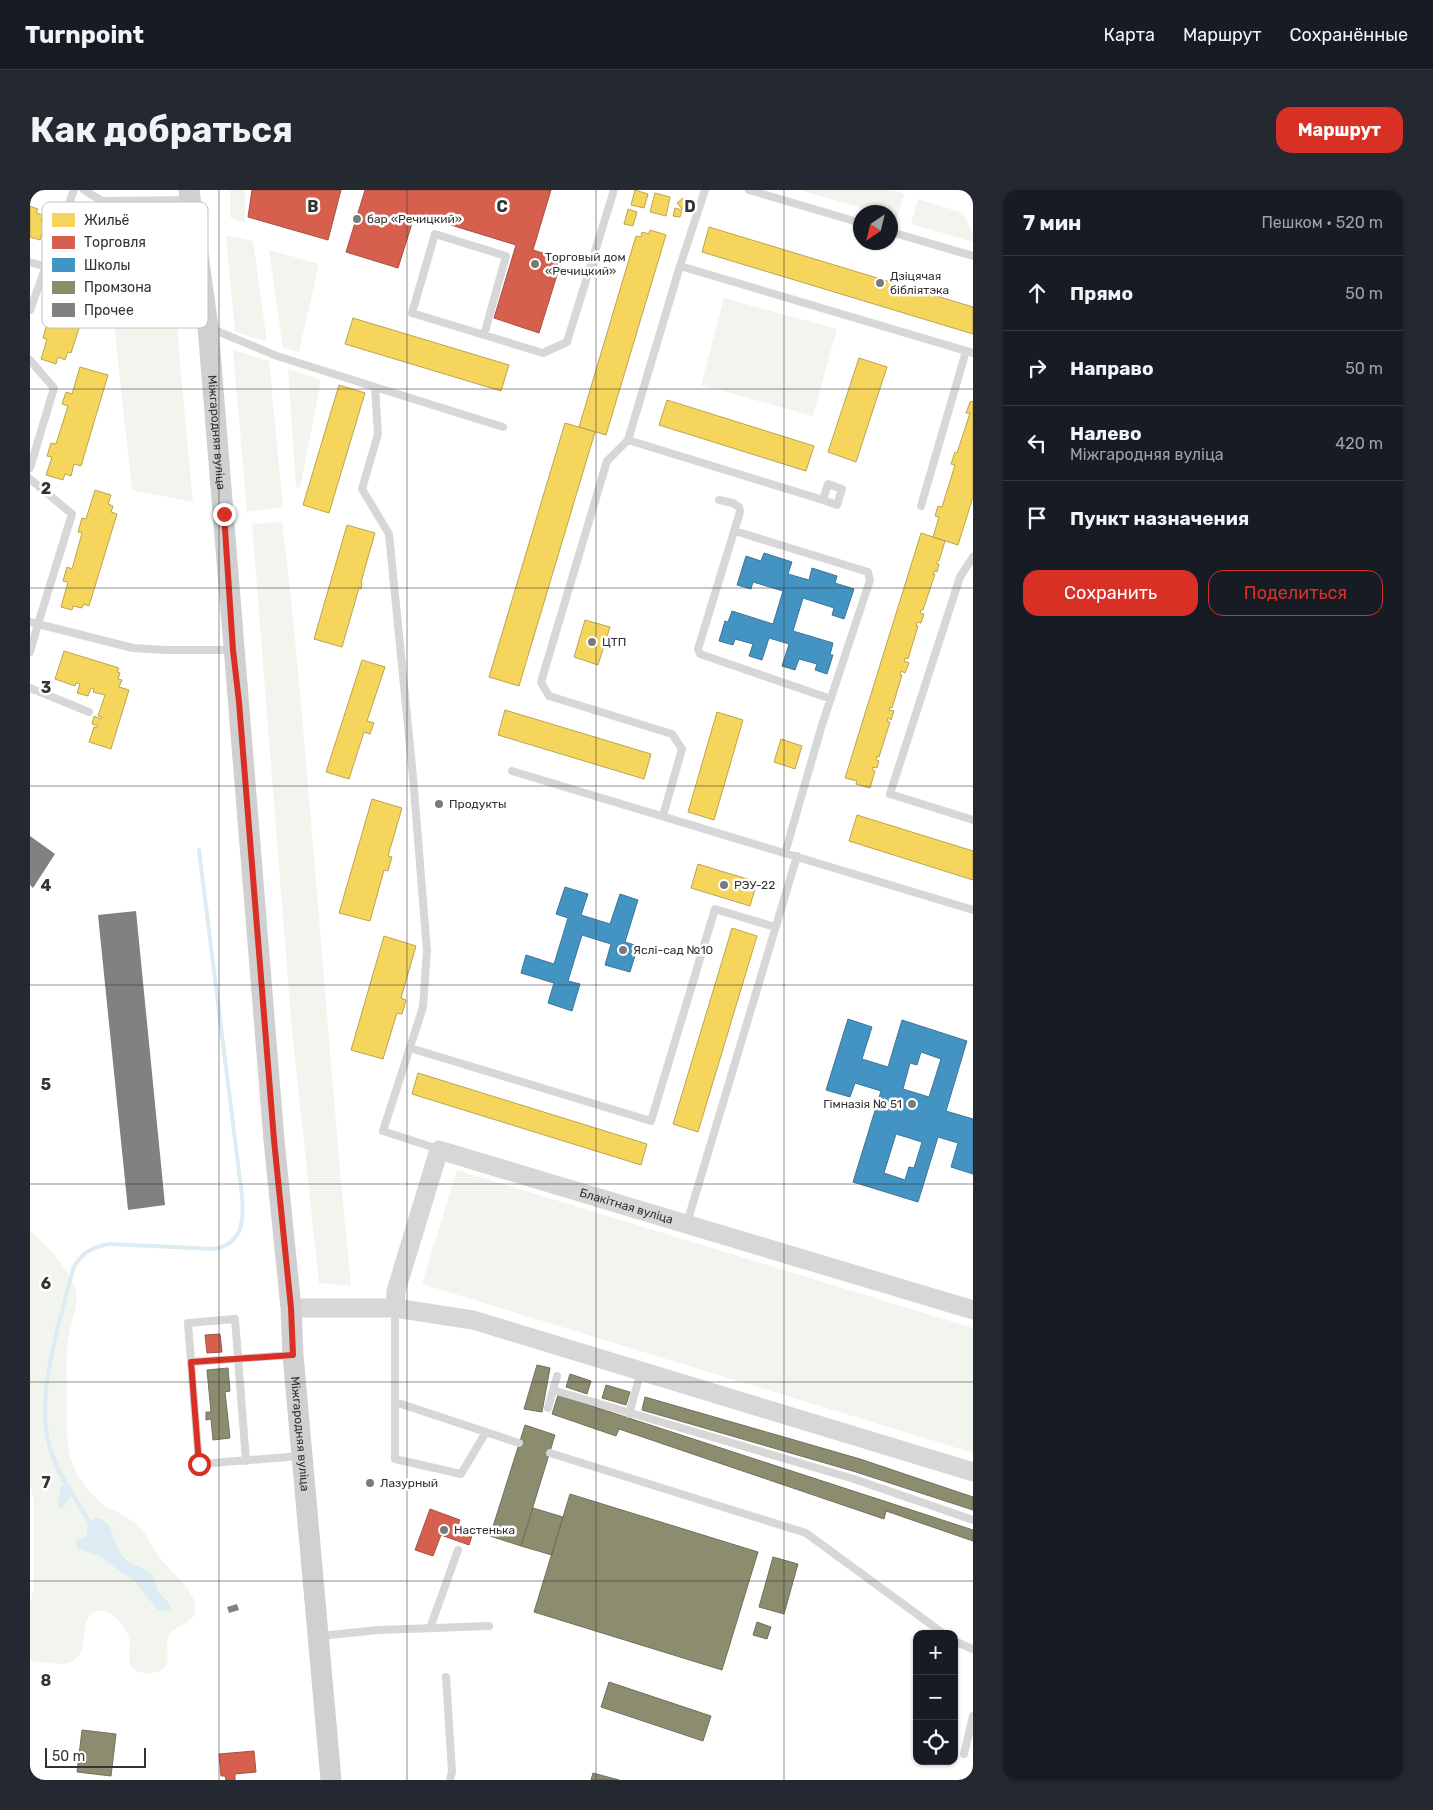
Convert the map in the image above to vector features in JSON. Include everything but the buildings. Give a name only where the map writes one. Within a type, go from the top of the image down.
[{"type":"main road","name":"Міжгародняя вуліца","points":[[208,327],[274,1140],[291,1308],[293,1355],[332,1780]]},
{"type":"street","points":[[395,1308],[396,1291],[439,1150]]},
{"type":"street","name":"Блакітная вуліца","points":[[439,1150],[973,1310]]},
{"type":"street","points":[[291,1308],[395,1308],[473,1320],[973,1472]]},
{"type":"lane","points":[[70,202],[74,190]]},
{"type":"lane","points":[[84,190],[102,200],[189,195]]},
{"type":"lane","points":[[128,190],[128,199]]},
{"type":"lane","points":[[484,335],[506,256],[435,234],[412,313],[484,335],[543,353],[567,342],[614,190]]},
{"type":"lane","points":[[663,816],[682,749],[672,734],[549,696],[541,682],[607,461],[628,440],[680,266],[705,190]]},
{"type":"lane","points":[[749,190],[853,221]]},
{"type":"lane","points":[[898,234],[973,256]]},
{"type":"lane","points":[[30,262],[42,266]]},
{"type":"lane","points":[[680,266],[970,352],[921,506]]},
{"type":"lane","points":[[30,310],[42,278]]},
{"type":"lane","points":[[208,327],[277,356],[504,427]]},
{"type":"lane","points":[[30,360],[54,388],[30,468]]},
{"type":"lane","points":[[375,387],[378,434],[362,489],[389,534],[412,767],[427,951],[423,1007],[383,1131],[439,1150]]},
{"type":"lane","points":[[628,440],[823,500]]},
{"type":"lane","points":[[30,479],[72,514],[30,652]]},
{"type":"lane","points":[[719,500],[733,503],[739,507],[740,512],[698,649],[700,654],[831,699]]},
{"type":"lane","points":[[735,530],[868,572],[870,576],[785,853]]},
{"type":"lane","points":[[973,557],[960,577],[890,794],[973,820]]},
{"type":"lane","points":[[30,622],[133,648],[233,650]]},
{"type":"lane","points":[[30,688],[89,712]]},
{"type":"lane","points":[[512,771],[973,910]]},
{"type":"lane","points":[[686,1224],[797,856]]},
{"type":"lane","points":[[410,1048],[651,1121],[715,909],[775,927]]},
{"type":"lane","points":[[395,1308],[395,1459],[461,1474],[486,1432]]},
{"type":"lane","points":[[246,1461],[235,1319],[188,1322],[199,1464],[246,1461],[303,1456]]},
{"type":"lane","points":[[191,1362],[293,1355]]},
{"type":"lane","points":[[629,1414],[641,1371]]},
{"type":"lane","points":[[548,1408],[557,1376]]},
{"type":"lane","points":[[553,1390],[854,1480],[973,1520]]},
{"type":"lane","points":[[395,1402],[519,1443]]},
{"type":"lane","points":[[550,1453],[806,1533],[939,1630]]},
{"type":"lane","points":[[430,1628],[458,1550]]},
{"type":"lane","points":[[320,1636],[379,1630],[489,1626]]},
{"type":"lane","points":[[958,1643],[973,1649]]},
{"type":"lane","points":[[446,1678],[452,1772],[450,1780]]},
{"type":"lane","points":[[964,1754],[973,1716]]},
{"type":"shaded area","points":[[230,190],[245,190],[245,223],[230,217]]},
{"type":"shaded area","points":[[799,190],[892,190],[904,194],[898,215],[898,205],[853,205]]},
{"type":"shaded area","points":[[918,199],[963,213],[973,233],[973,242],[911,224]]},
{"type":"shaded area","points":[[226,235],[253,241],[267,341],[235,332]]},
{"type":"shaded area","points":[[269,250],[319,264],[299,352],[283,348]]},
{"type":"shaded area","points":[[724,298],[837,329],[813,416],[701,385]]},
{"type":"shaded area","points":[[114,328],[178,328],[193,502],[132,490]]},
{"type":"shaded area","points":[[233,350],[269,361],[283,507],[247,512]]},
{"type":"shaded area","points":[[288,369],[321,380],[300,489],[296,486]]},
{"type":"shaded area","points":[[282,522],[299,680],[351,1286],[319,1283],[292,1031],[252,524]]},
{"type":"shaded area","points":[[457,1170],[973,1328],[973,1453],[422,1284]]},
{"type":"shaded area","points":[[30,1231],[63,1266],[73,1283],[77,1296],[69,1335],[67,1361],[67,1437],[70,1456],[76,1472],[97,1499],[129,1519],[142,1530],[158,1555],[189,1591],[194,1601],[194,1616],[175,1629],[169,1636],[167,1642],[168,1658],[165,1667],[153,1673],[141,1673],[131,1666],[129,1657],[130,1642],[125,1628],[113,1616],[102,1611],[91,1614],[87,1620],[83,1645],[76,1659],[63,1664],[30,1661],[30,1603],[34,1590],[34,1502],[30,1484]]},
{"type":"shaded area","points":[[64,1484],[71,1487],[73,1493],[61,1508],[58,1507],[58,1503],[61,1486]]},
{"type":"shaded area","points":[[95,1518],[101,1519],[111,1529],[118,1549],[126,1560],[152,1574],[158,1591],[170,1605],[170,1610],[162,1611],[157,1609],[133,1579],[101,1557],[77,1548],[76,1541],[86,1536],[90,1521]]},
{"type":"waterway","points":[[91,1525],[59,1471],[51,1452],[46,1431],[45,1408],[50,1360],[73,1269],[83,1255],[97,1247],[109,1244],[215,1249],[231,1242],[240,1229],[242,1222],[242,1196],[199,850]]},
{"type":"place","name":"бар «Речицкий»","points":[[357,219]]},
{"type":"place","name":"Торговый дом «Речицкий»","points":[[535,264]]},
{"type":"place","name":"Дзіцячая бібліятэка","points":[[880,283]]},
{"type":"place","name":"ЦТП","points":[[592,642]]},
{"type":"place","name":"Продукты","points":[[439,804]]},
{"type":"place","name":"РЭУ-22","points":[[724,885]]},
{"type":"place","name":"Яслі-сад №10","points":[[623,950]]},
{"type":"place","name":"Гімназія № 51","points":[[912,1104]]},
{"type":"place","name":"Лазурный","points":[[370,1483]]},
{"type":"place","name":"Настенька","points":[[444,1530]]},
{"type":"route","points":[[199,1464],[191,1362],[293,1355],[291,1308],[274,1140],[239,702],[233,650],[224,514]]}]
